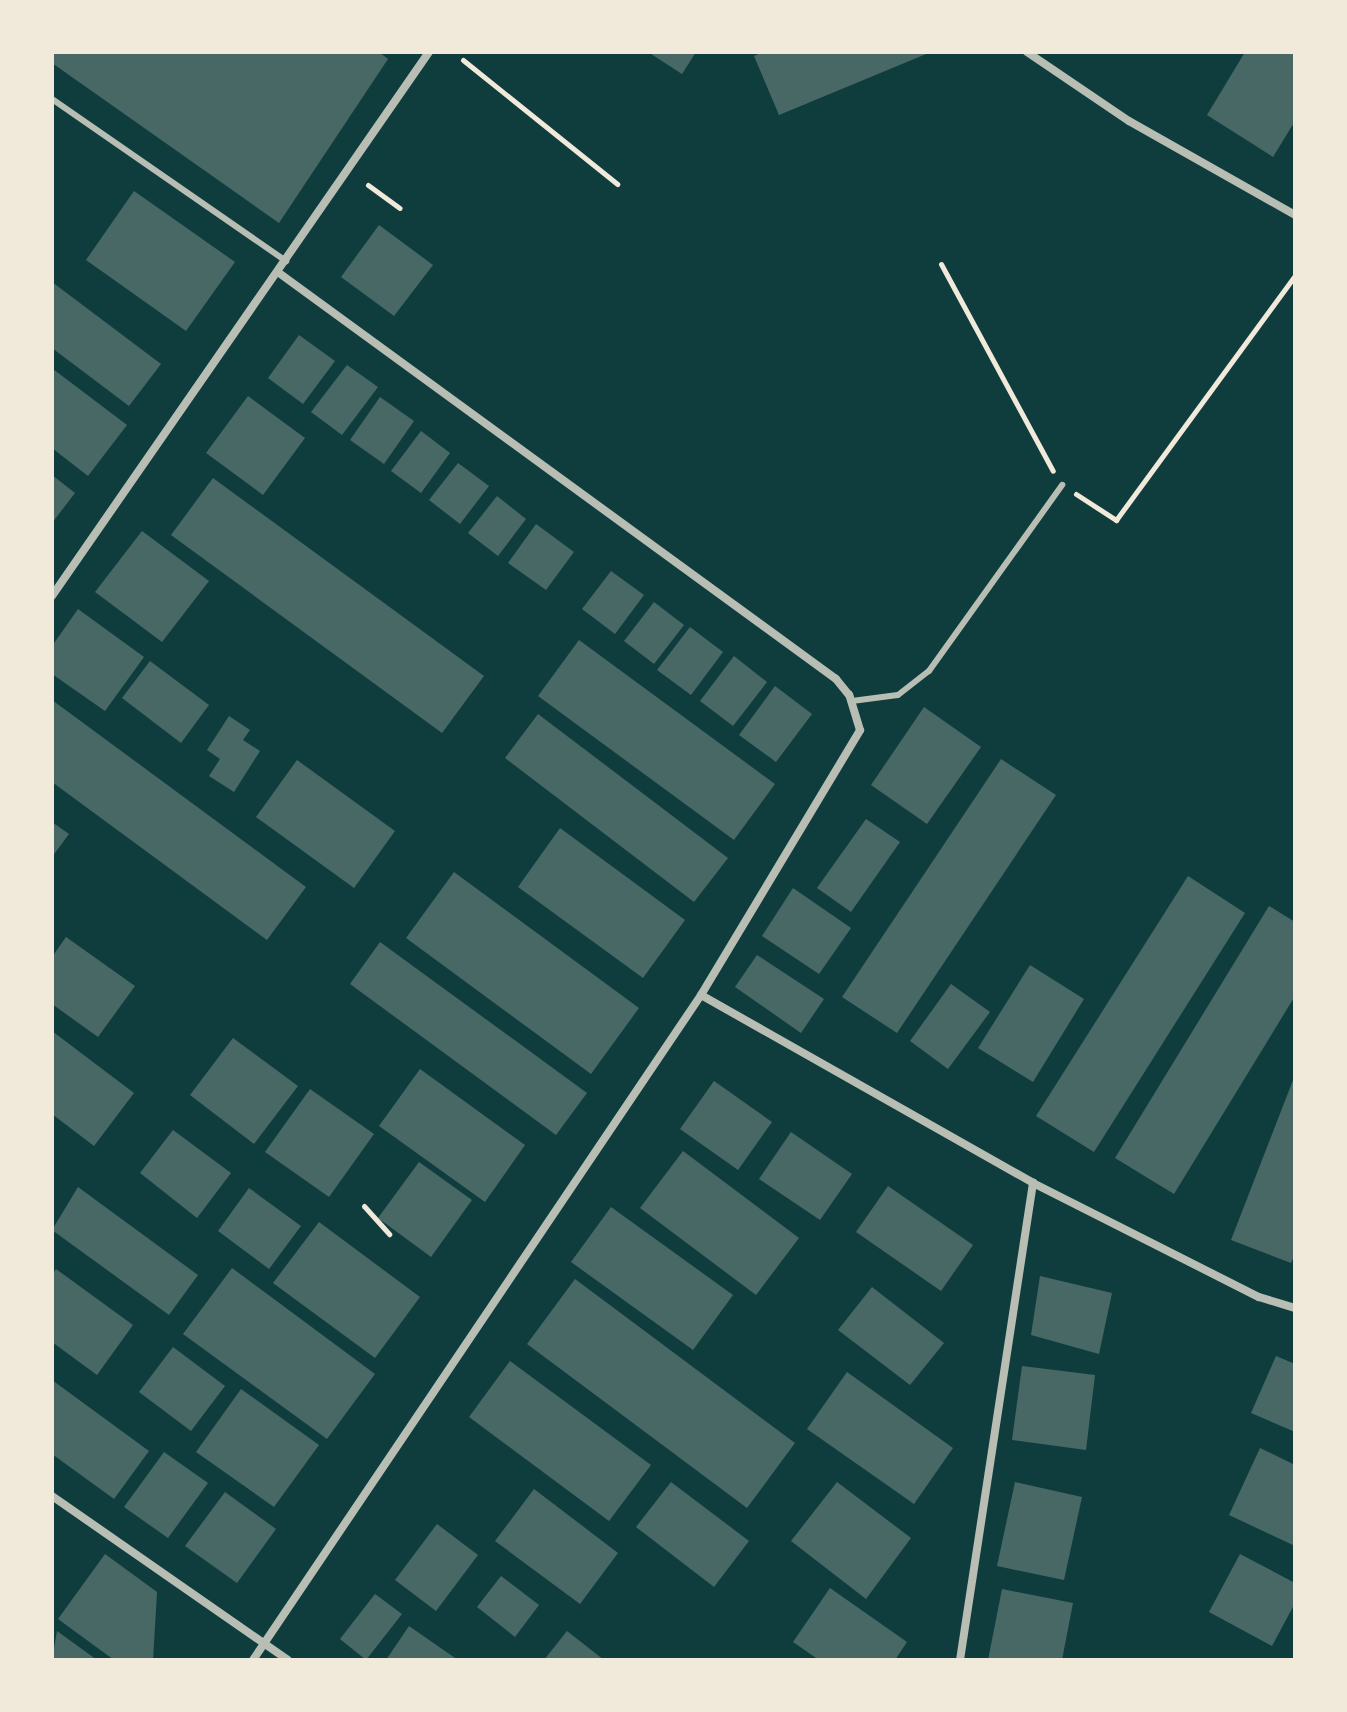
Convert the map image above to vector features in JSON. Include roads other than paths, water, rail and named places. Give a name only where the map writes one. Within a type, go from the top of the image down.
[{"type":"street","points":[[52,596],[279,273],[429,52]]},
{"type":"street","points":[[1027,52],[1129,121],[1295,215]]},
{"type":"street","points":[[253,1660],[701,995],[860,730],[852,701],[836,679],[279,273]]},
{"type":"street","points":[[701,995],[1033,1183],[1259,1297],[1295,1308]]},
{"type":"street","points":[[960,1660],[1033,1183]]},
{"type":"street","points":[[52,1496],[288,1660]]},
{"type":"lane","points":[[52,99],[286,262]]},
{"type":"lane","points":[[852,701],[898,695],[929,671],[1062,485]]}]
